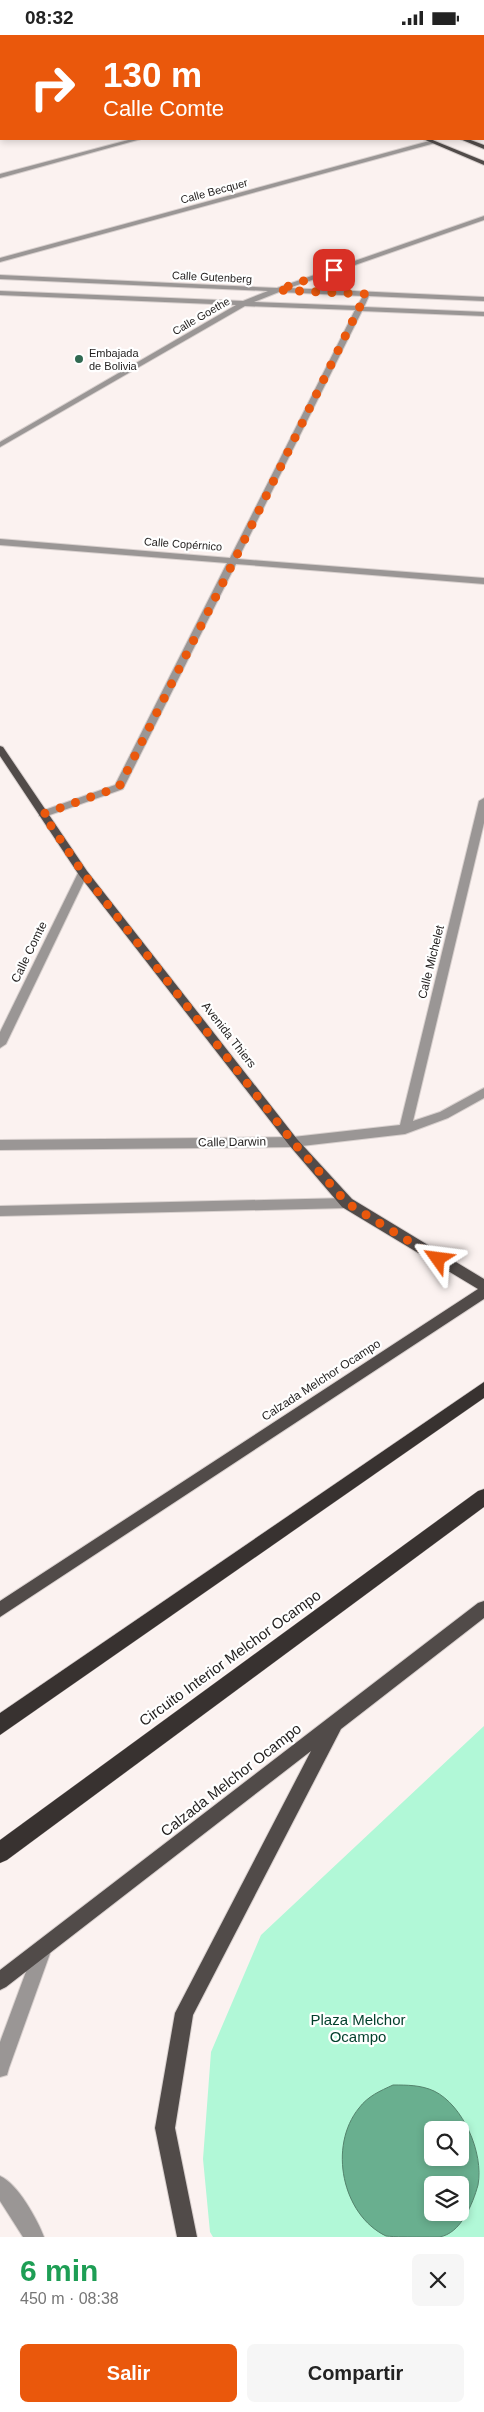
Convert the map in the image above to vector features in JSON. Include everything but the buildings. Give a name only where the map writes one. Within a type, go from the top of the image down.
[{"type":"highway","points":[[0,1725],[484,1389]]},
{"type":"highway","name":"Circuito Interior Melchor Ocampo","points":[[0,1853],[484,1497]]},
{"type":"main road","points":[[430,140],[484,163]]},
{"type":"main road","points":[[466,140],[484,147]]},
{"type":"main road","name":"Avenida Thiers","points":[[0,749],[83,873],[293,1142],[347,1203],[484,1286]]},
{"type":"main road","name":"Calzada Melchor Ocampo","points":[[0,1610],[484,1292]]},
{"type":"main road","name":"Calzada Melchor Ocampo","points":[[0,1981],[484,1607]]},
{"type":"main road","points":[[187,2237],[165,2127],[184,2013],[336,1722]]},
{"type":"street","points":[[0,176],[134,140]]},
{"type":"street","name":"Calle Becquer","points":[[0,260],[430,140]]},
{"type":"street","name":"Calle Goethe","points":[[0,445],[245,303],[484,218]]},
{"type":"street","name":"Calle Gutenberg","points":[[0,277],[484,299]]},
{"type":"street","name":"Calle Gutenberg","points":[[0,293],[484,314]]},
{"type":"street","points":[[43,814],[119,787],[235,559],[366,294]]},
{"type":"street","name":"Calle Copérnico","points":[[0,542],[235,559],[484,581]]},
{"type":"street","name":"Calle Michelet","points":[[405,1129],[484,801]]},
{"type":"street","name":"Calle Comte","points":[[0,1044],[83,873]]},
{"type":"street","name":"Calle Darwin","points":[[0,1145],[293,1142],[405,1129],[444,1115],[484,1092]]},
{"type":"street","points":[[0,1211],[347,1203]]},
{"type":"street","points":[[0,2068],[43,1948]]},
{"type":"street","points":[[0,2186],[14,2203],[34,2237]]},
{"type":"green space","name":"Plaza Melchor Ocampo","points":[[484,1726],[484,2237],[213,2237],[210,2232],[203,2159],[211,2052],[261,1935]]},
{"type":"shaded area","points":[[393,2085],[409,2085],[424,2088],[434,2091],[444,2098],[462,2118],[464,2121],[424,2121],[424,2166],[469,2166],[469,2131],[478,2159],[479,2172],[478,2185],[469,2209],[469,2176],[424,2176],[424,2221],[462,2221],[447,2235],[439,2237],[386,2236],[371,2226],[359,2212],[350,2196],[344,2178],[342,2160],[344,2141],[349,2124],[359,2108],[374,2094]]},
{"type":"place","name":"Embajada de Bolivia","points":[[79,359]]},
{"type":"route","points":[[334,270],[278,290],[366,294],[235,559],[119,787],[43,814],[83,873],[293,1142],[347,1203],[438,1259]]}]
